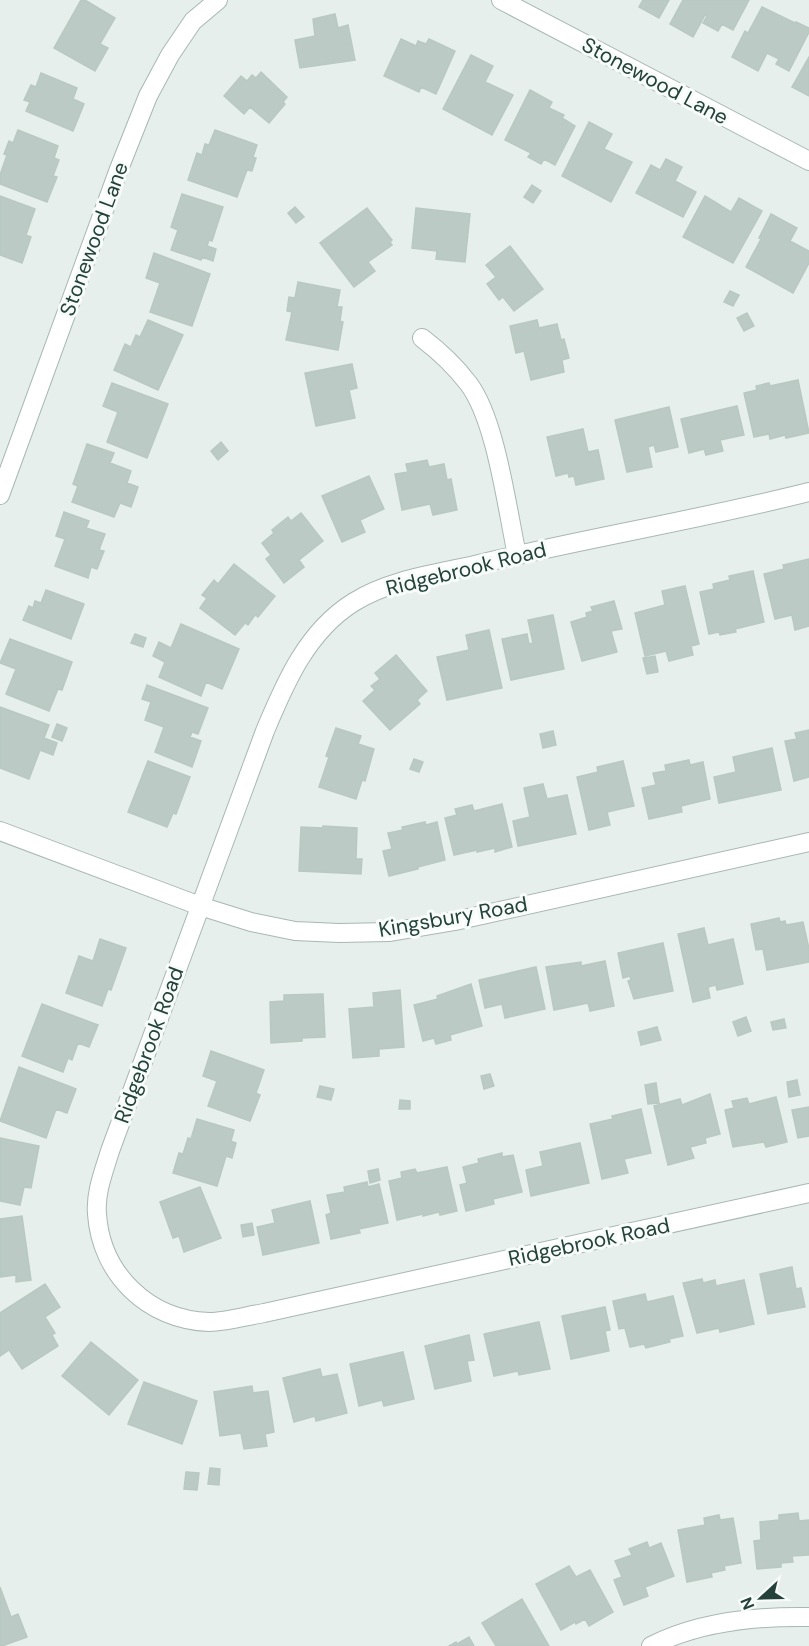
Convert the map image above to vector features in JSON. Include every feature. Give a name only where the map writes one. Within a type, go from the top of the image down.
[{"type":"street","name":"Stonewood Lane","points":[[0,495],[148,96],[170,55],[194,21],[218,0]]},
{"type":"street","name":"Stonewood Lane","points":[[501,0],[809,161]]},
{"type":"street","points":[[422,338],[441,353],[470,384],[486,418],[500,470],[516,555]]},
{"type":"street","name":"Ridgebrook Road","points":[[809,492],[516,555],[392,585],[354,602],[323,627],[302,654],[285,683],[265,731],[110,1151],[99,1187],[96,1213],[101,1242],[110,1263],[126,1287],[148,1305],[176,1316],[209,1322],[264,1313],[809,1193]]},
{"type":"street","name":"Kingsbury Road","points":[[0,831],[200,906],[251,922],[295,931],[390,932],[455,921],[809,842]]},
{"type":"street","points":[[651,1646],[697,1629],[738,1621],[809,1617]]},
{"type":"building","points":[[81,0],[85,0],[115,18],[100,44],[108,48],[95,71],[54,48]]},
{"type":"building","points":[[643,0],[669,0],[659,18],[639,7]]},
{"type":"building","points":[[683,0],[749,0],[733,30],[722,24],[718,31],[703,23],[707,16],[705,15],[693,37],[670,24]]},
{"type":"building","points":[[762,7],[809,28],[789,71],[776,64],[779,59],[767,53],[758,71],[732,57],[745,31],[748,33]]},
{"type":"building","points":[[335,14],[338,28],[348,25],[355,60],[300,68],[295,40],[315,36],[313,19]]},
{"type":"building","points":[[401,39],[416,46],[418,41],[426,44],[429,39],[455,51],[436,94],[421,87],[419,92],[384,76]]},
{"type":"building","points":[[471,55],[493,66],[485,82],[513,95],[492,135],[443,109]]},
{"type":"building","points":[[809,57],[809,96],[792,87]]},
{"type":"building","points":[[261,72],[287,97],[283,102],[285,104],[269,123],[250,107],[244,114],[224,96],[241,76],[247,81],[252,75],[256,78]]},
{"type":"building","points":[[41,73],[77,88],[73,99],[84,104],[73,131],[26,111],[30,102],[24,100],[31,85],[36,87]]},
{"type":"building","points":[[530,90],[552,102],[549,108],[564,115],[562,118],[575,126],[555,165],[544,159],[541,164],[528,157],[531,153],[505,140]]},
{"type":"building","points":[[589,122],[612,134],[604,149],[632,162],[611,202],[562,176]]},
{"type":"building","points":[[18,130],[58,146],[54,158],[59,160],[53,176],[57,177],[47,202],[0,184],[0,175],[7,155],[4,154],[9,141],[13,143]]},
{"type":"building","points":[[215,130],[257,145],[252,171],[247,170],[237,197],[188,180],[197,153],[202,155],[205,144],[209,145]]},
{"type":"building","points":[[666,159],[682,167],[675,181],[696,192],[683,217],[636,193],[651,165],[660,170]]},
{"type":"building","points":[[532,185],[541,191],[533,203],[524,197]]},
{"type":"building","points":[[182,194],[223,207],[212,241],[209,240],[207,246],[216,249],[213,261],[202,257],[201,260],[171,250],[178,230],[171,227]]},
{"type":"building","points":[[0,196],[35,209],[26,235],[31,237],[22,263],[0,255]]},
{"type":"building","points":[[705,196],[731,212],[739,198],[762,211],[733,263],[683,237]]},
{"type":"building","points":[[295,207],[304,217],[296,223],[288,213]]},
{"type":"building","points":[[367,208],[392,240],[390,242],[392,245],[368,262],[375,271],[354,287],[320,243]]},
{"type":"building","points":[[416,208],[470,214],[465,262],[436,259],[437,251],[412,248]]},
{"type":"building","points":[[771,214],[797,228],[790,241],[809,251],[809,263],[793,293],[746,267]]},
{"type":"building","points":[[510,246],[543,289],[514,311],[503,297],[499,300],[487,284],[496,277],[486,265]]},
{"type":"building","points":[[154,253],[210,274],[192,326],[150,312],[160,283],[146,278]]},
{"type":"building","points":[[298,282],[340,290],[337,307],[342,307],[340,321],[343,322],[338,350],[286,340],[292,312],[287,311],[289,297],[295,298]]},
{"type":"building","points":[[730,291],[739,295],[733,306],[724,302]]},
{"type":"building","points":[[747,313],[754,326],[744,331],[737,318]]},
{"type":"building","points":[[148,320],[183,335],[158,390],[114,370],[125,344],[131,347],[136,335],[140,337]]},
{"type":"building","points":[[537,320],[539,328],[557,324],[569,358],[562,360],[564,372],[531,380],[524,351],[516,353],[510,326]]},
{"type":"building","points":[[352,364],[357,388],[349,390],[355,418],[316,426],[305,373]]},
{"type":"building","points":[[798,380],[809,433],[786,438],[785,435],[770,439],[769,434],[754,437],[744,393],[757,390],[756,386],[769,383],[770,386]]},
{"type":"building","points":[[112,383],[168,404],[147,458],[107,442],[118,412],[103,406]]},
{"type":"building","points":[[737,406],[744,435],[720,440],[723,451],[706,455],[704,449],[689,453],[681,419]]},
{"type":"building","points":[[669,407],[678,447],[656,452],[654,445],[648,447],[652,467],[627,472],[615,420]]},
{"type":"building","points":[[583,429],[588,452],[598,450],[604,479],[576,485],[574,476],[569,477],[568,473],[556,476],[547,437]]},
{"type":"building","points":[[221,442],[228,451],[218,460],[211,451]]},
{"type":"building","points":[[87,444],[114,453],[110,463],[131,471],[127,483],[138,487],[131,507],[120,503],[114,517],[72,502],[78,486],[73,484]]},
{"type":"building","points":[[427,460],[429,467],[444,464],[447,480],[451,479],[457,510],[433,515],[430,504],[402,510],[395,474],[408,472],[406,464]]},
{"type":"building","points":[[369,476],[384,509],[360,520],[365,532],[342,542],[322,496]]},
{"type":"building","points":[[64,512],[89,521],[86,528],[105,534],[99,550],[104,551],[97,569],[91,567],[88,578],[55,566],[65,539],[56,536]]},
{"type":"building","points":[[301,513],[323,541],[299,560],[304,567],[284,583],[266,559],[271,555],[262,543],[274,533],[272,530],[288,517],[291,521]]},
{"type":"building","points":[[809,559],[809,626],[795,630],[792,615],[775,619],[764,574],[784,569],[783,565]]},
{"type":"building","points":[[234,564],[275,596],[258,617],[255,615],[248,625],[245,623],[235,635],[200,608],[207,598],[202,595],[214,580],[218,584]]},
{"type":"building","points":[[753,571],[764,622],[735,629],[736,632],[720,635],[719,632],[709,634],[700,592],[714,589],[713,584],[730,580],[729,576]]},
{"type":"building","points":[[685,586],[699,644],[691,646],[693,655],[669,661],[666,651],[645,656],[635,613],[665,605],[662,591]]},
{"type":"building","points":[[46,590],[84,604],[71,639],[23,620],[29,606],[33,608],[35,601],[41,603]]},
{"type":"building","points":[[614,601],[622,629],[611,631],[617,652],[582,661],[571,622],[587,617],[586,613],[593,611],[591,607]]},
{"type":"building","points":[[553,615],[564,669],[511,680],[502,639],[527,634],[529,644],[533,643],[528,620]]},
{"type":"building","points":[[181,624],[239,649],[222,689],[206,682],[201,696],[159,677],[165,662],[153,656],[159,642],[171,648]]},
{"type":"building","points":[[489,630],[502,688],[447,700],[437,657],[469,650],[466,635]]},
{"type":"building","points":[[135,634],[146,638],[143,647],[131,643]]},
{"type":"building","points":[[10,639],[72,662],[62,690],[58,689],[49,711],[6,694],[16,669],[0,663]]},
{"type":"building","points":[[396,655],[427,691],[417,700],[420,704],[390,730],[363,701],[375,690],[371,686],[380,679],[375,673]]},
{"type":"building","points":[[655,656],[658,672],[647,674],[643,658]]},
{"type":"building","points":[[147,685],[208,708],[198,734],[192,732],[190,737],[201,741],[192,767],[155,752],[164,727],[145,720],[151,702],[142,699]]},
{"type":"building","points":[[0,707],[49,725],[44,738],[57,743],[53,755],[40,750],[29,779],[0,768]]},
{"type":"building","points":[[57,724],[67,728],[62,741],[52,737]]},
{"type":"building","points":[[336,728],[361,736],[358,744],[374,749],[365,781],[362,780],[356,799],[319,787],[329,757],[326,756]]},
{"type":"building","points":[[809,730],[809,777],[794,781],[785,741],[797,739],[795,733]]},
{"type":"building","points":[[553,731],[556,745],[543,748],[540,734]]},
{"type":"building","points":[[772,748],[781,790],[719,803],[714,777],[736,772],[733,757]]},
{"type":"building","points":[[414,759],[423,762],[419,772],[410,769]]},
{"type":"building","points":[[689,760],[690,765],[703,762],[710,799],[681,806],[682,812],[649,819],[642,788],[656,785],[653,773],[666,771],[665,765]]},
{"type":"building","points":[[148,761],[190,777],[176,814],[173,813],[167,827],[128,812]]},
{"type":"building","points":[[623,761],[634,806],[607,812],[610,825],[589,830],[577,777],[598,772],[597,767]]},
{"type":"building","points":[[543,784],[547,799],[567,795],[576,834],[518,846],[513,821],[530,817],[524,788]]},
{"type":"building","points":[[502,804],[512,847],[495,852],[495,848],[454,855],[445,818],[457,815],[455,809],[472,805],[474,811]]},
{"type":"building","points":[[425,822],[426,825],[437,822],[445,860],[389,876],[383,851],[392,849],[388,833]]},
{"type":"building","points":[[323,826],[357,828],[356,859],[362,859],[361,874],[299,871],[301,827],[323,828]]},
{"type":"building","points":[[779,918],[780,922],[785,921],[786,925],[803,922],[809,949],[809,962],[767,970],[763,949],[756,950],[751,924]]},
{"type":"building","points":[[704,928],[708,945],[733,939],[743,984],[717,990],[716,985],[708,987],[710,998],[693,1002],[678,934]]},
{"type":"building","points":[[100,939],[126,948],[111,990],[108,989],[102,1006],[66,993],[79,956],[93,961]]},
{"type":"building","points":[[663,943],[673,991],[634,999],[628,981],[631,980],[630,976],[623,978],[618,953]]},
{"type":"building","points":[[605,961],[614,1006],[590,1011],[588,1003],[554,1010],[546,967],[581,962],[581,966]]},
{"type":"building","points":[[536,967],[545,1009],[505,1018],[502,1004],[485,1008],[479,980]]},
{"type":"building","points":[[471,984],[482,1026],[450,1035],[451,1040],[436,1044],[434,1038],[423,1041],[414,1005],[438,999],[437,996]]},
{"type":"building","points":[[400,990],[404,1047],[379,1049],[379,1056],[353,1058],[349,1009],[374,1007],[373,993]]},
{"type":"building","points":[[323,994],[325,1037],[271,1043],[270,1002],[284,1001],[284,995]]},
{"type":"building","points":[[42,1004],[98,1025],[89,1047],[78,1043],[72,1060],[68,1058],[63,1072],[22,1056]]},
{"type":"building","points":[[746,1017],[751,1031],[738,1036],[733,1022]]},
{"type":"building","points":[[784,1019],[786,1028],[773,1030],[771,1022]]},
{"type":"building","points":[[657,1027],[661,1040],[641,1045],[638,1032]]},
{"type":"building","points":[[211,1051],[264,1070],[256,1093],[260,1095],[250,1121],[208,1106],[217,1081],[203,1076]]},
{"type":"building","points":[[19,1067],[76,1089],[67,1113],[56,1109],[46,1138],[0,1121]]},
{"type":"building","points":[[490,1074],[494,1086],[484,1089],[481,1076]]},
{"type":"building","points":[[797,1080],[800,1095],[789,1097],[787,1082]]},
{"type":"building","points":[[656,1083],[659,1103],[648,1104],[645,1085]]},
{"type":"building","points":[[320,1086],[334,1089],[331,1100],[317,1097]]},
{"type":"building","points":[[710,1094],[720,1134],[705,1138],[706,1143],[690,1147],[694,1158],[668,1165],[654,1106],[680,1099],[682,1105]]},
{"type":"building","points":[[776,1097],[787,1142],[766,1147],[764,1142],[733,1147],[725,1110],[734,1108],[732,1101],[747,1098],[749,1104]]},
{"type":"building","points":[[400,1100],[410,1101],[410,1109],[399,1109]]},
{"type":"building","points":[[809,1107],[809,1136],[798,1138],[792,1110]]},
{"type":"building","points":[[641,1109],[651,1153],[624,1159],[628,1173],[602,1179],[590,1124]]},
{"type":"building","points":[[197,1119],[234,1130],[231,1141],[236,1143],[232,1158],[226,1156],[217,1186],[173,1173],[179,1153],[183,1154],[188,1138],[191,1139]]},
{"type":"building","points":[[0,1138],[39,1146],[31,1188],[24,1187],[20,1205],[0,1201]]},
{"type":"building","points":[[580,1143],[589,1183],[531,1196],[526,1170],[543,1166],[540,1152]]},
{"type":"building","points":[[502,1153],[502,1157],[513,1155],[522,1192],[493,1199],[494,1204],[466,1211],[460,1185],[467,1183],[463,1167],[479,1163],[478,1159]]},
{"type":"building","points":[[447,1167],[457,1211],[440,1215],[439,1212],[423,1216],[423,1214],[397,1220],[389,1181],[402,1178],[401,1172],[415,1169],[417,1173]]},
{"type":"building","points":[[378,1169],[380,1180],[370,1183],[368,1171]]},
{"type":"building","points":[[367,1182],[368,1187],[379,1184],[388,1223],[359,1229],[360,1233],[331,1239],[326,1215],[331,1213],[327,1195],[345,1192],[344,1187]]},
{"type":"building","points":[[200,1187],[221,1238],[184,1252],[179,1236],[173,1238],[160,1202]]},
{"type":"building","points":[[310,1201],[319,1243],[263,1255],[257,1227],[275,1223],[272,1210]]},
{"type":"building","points":[[22,1216],[31,1280],[16,1282],[16,1275],[0,1277],[0,1219]]},
{"type":"building","points":[[252,1223],[254,1235],[243,1237],[241,1225]]},
{"type":"building","points":[[792,1267],[796,1289],[801,1288],[805,1307],[768,1314],[760,1274]]},
{"type":"building","points":[[702,1279],[703,1283],[715,1280],[716,1286],[744,1280],[754,1324],[720,1332],[719,1328],[697,1333],[683,1283]]},
{"type":"building","points":[[45,1284],[60,1307],[45,1317],[55,1333],[52,1335],[58,1346],[22,1369],[9,1350],[0,1356],[0,1313]]},
{"type":"building","points":[[645,1294],[647,1302],[673,1296],[683,1336],[646,1348],[644,1344],[630,1347],[625,1328],[619,1329],[613,1301]]},
{"type":"building","points":[[605,1307],[610,1330],[605,1331],[609,1351],[571,1359],[562,1316]]},
{"type":"building","points":[[539,1322],[550,1369],[519,1375],[518,1371],[494,1376],[484,1334]]},
{"type":"building","points":[[469,1335],[474,1360],[467,1361],[471,1381],[435,1389],[425,1346]]},
{"type":"building","points":[[91,1342],[138,1380],[109,1415],[62,1376]]},
{"type":"building","points":[[403,1352],[414,1399],[384,1406],[382,1400],[359,1406],[350,1364]]},
{"type":"building","points":[[320,1369],[322,1377],[337,1374],[347,1413],[316,1421],[315,1416],[294,1422],[283,1378]]},
{"type":"building","points":[[144,1382],[197,1401],[182,1444],[128,1424]]},
{"type":"building","points":[[252,1386],[253,1393],[268,1391],[274,1432],[265,1434],[267,1446],[244,1449],[241,1433],[220,1436],[214,1392]]},
{"type":"building","points":[[210,1468],[220,1469],[219,1485],[208,1484]]},
{"type":"building","points":[[186,1472],[199,1473],[197,1490],[184,1489]]},
{"type":"building","points":[[798,1513],[799,1521],[809,1520],[809,1555],[792,1556],[793,1562],[781,1563],[781,1567],[757,1569],[754,1541],[761,1540],[760,1522],[779,1520],[779,1515]]},
{"type":"building","points":[[719,1515],[720,1520],[733,1518],[741,1563],[724,1566],[725,1570],[711,1573],[712,1577],[687,1582],[678,1530],[705,1525],[704,1518]]},
{"type":"building","points":[[647,1542],[649,1548],[661,1543],[674,1576],[645,1587],[648,1596],[624,1605],[614,1580],[622,1577],[615,1561],[632,1555],[629,1549]]},
{"type":"building","points":[[569,1566],[576,1577],[590,1570],[613,1612],[589,1626],[585,1619],[561,1630],[536,1584]]},
{"type":"building","points":[[0,1587],[11,1617],[18,1614],[27,1637],[2,1646],[0,1646]]},
{"type":"building","points":[[522,1599],[549,1646],[496,1646],[482,1623]]},
{"type":"building","points":[[469,1637],[474,1646],[449,1646],[456,1642],[457,1644]]}]
